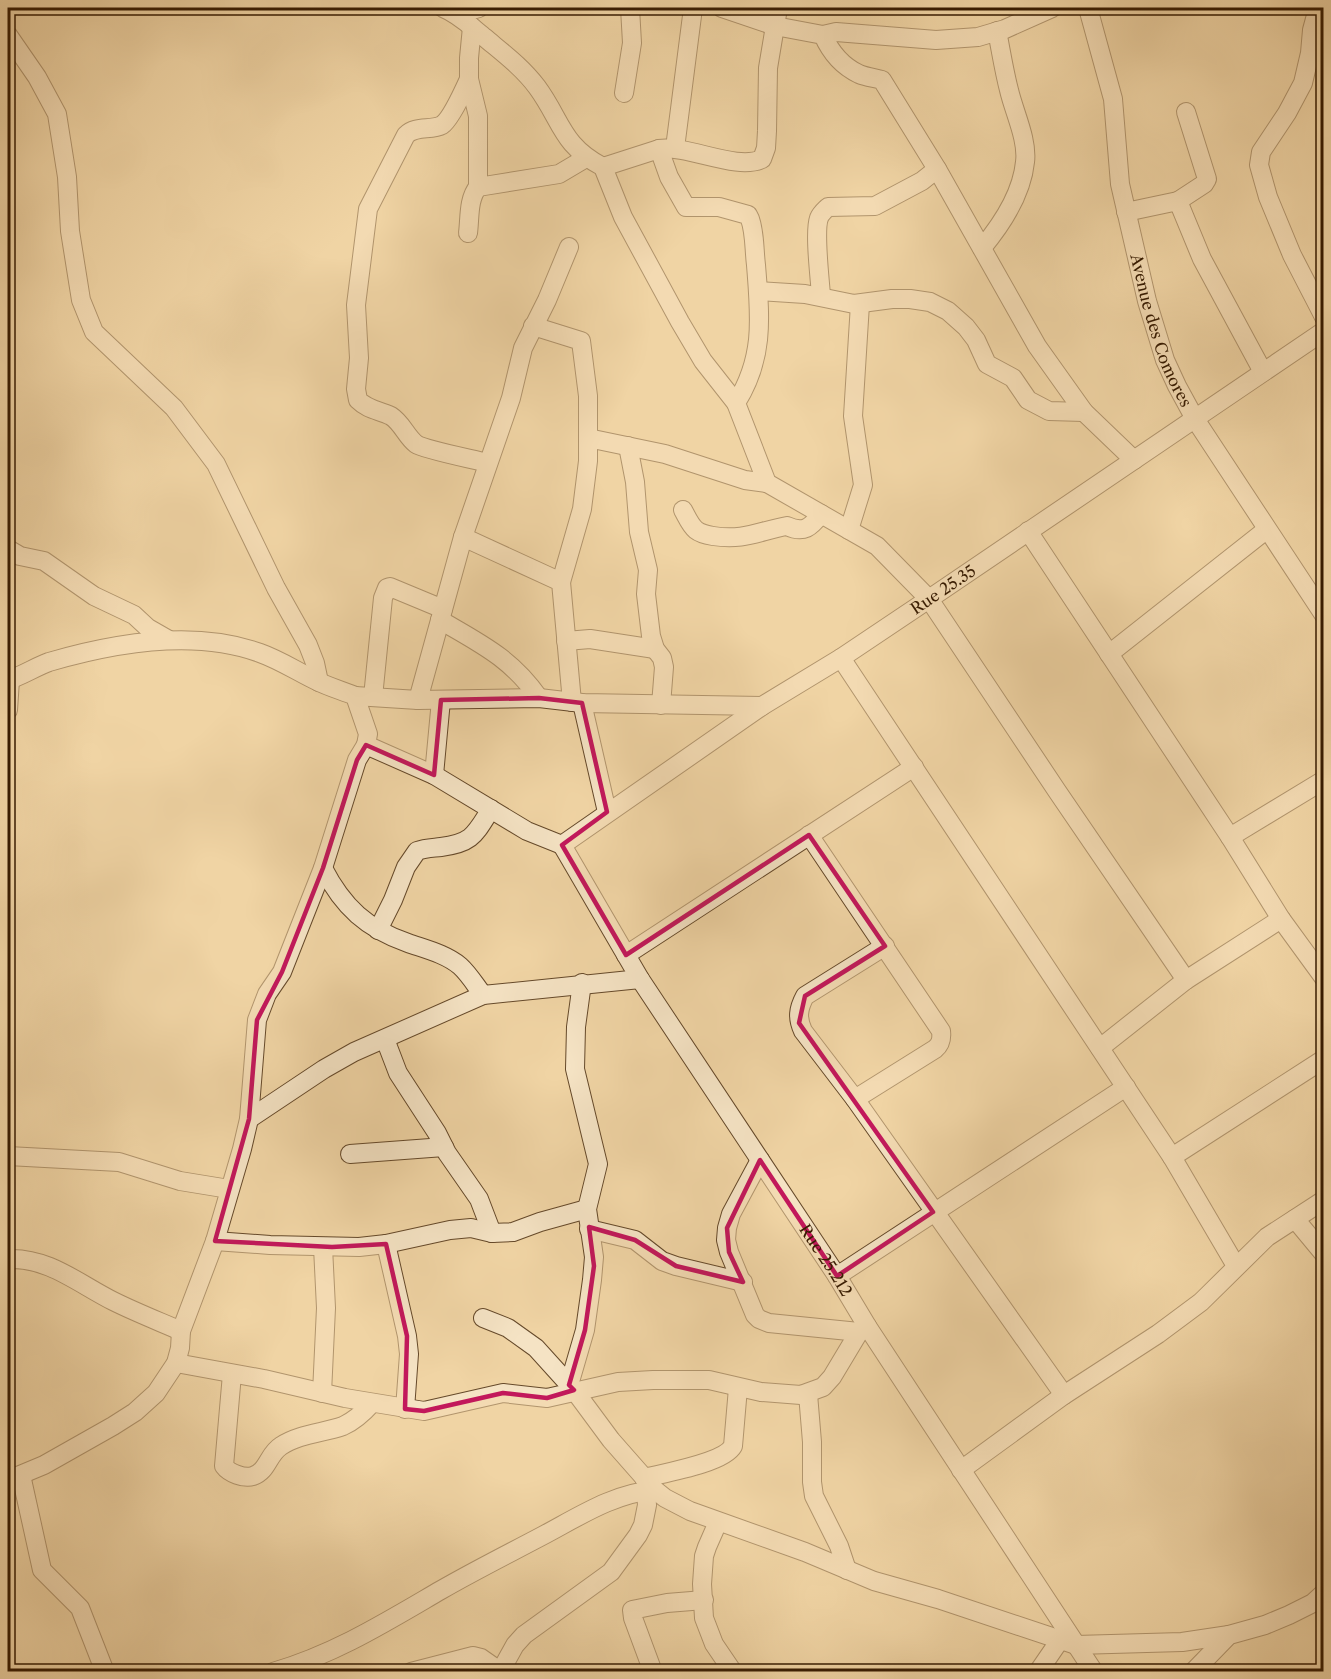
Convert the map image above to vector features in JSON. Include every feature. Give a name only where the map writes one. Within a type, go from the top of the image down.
[{"type":"street","points":[[450,11],[479,8]]},
{"type":"street","points":[[624,93],[632,43],[630,8]]},
{"type":"street","points":[[693,8],[667,148],[669,177],[686,207],[720,207],[748,214],[753,231],[760,308],[754,365],[747,385],[736,403]]},
{"type":"street","points":[[722,8],[775,26],[822,35],[836,32],[936,39],[978,37],[1052,8]]},
{"type":"street","points":[[603,167],[667,148],[725,159],[753,162],[762,159],[766,148],[768,68],[778,8]]},
{"type":"street","name":"Avenue des Comores","points":[[1088,8],[1113,99],[1120,184],[1156,335],[1177,386],[1195,419],[1323,615]]},
{"type":"street","points":[[1318,8],[1303,83],[1287,113],[1261,152],[1259,165],[1268,197],[1292,255],[1323,317]]},
{"type":"street","points":[[450,11],[519,66],[538,89],[562,131],[586,158],[603,167],[623,217],[680,322],[703,361],[736,403],[767,483]]},
{"type":"street","points":[[468,233],[471,201],[478,187],[478,116],[470,79],[472,27]]},
{"type":"street","points":[[982,248],[996,231],[1013,200],[1025,163],[1024,141],[1008,88],[997,31]]},
{"type":"street","points":[[8,35],[37,77],[57,114],[68,177],[70,231],[81,300],[94,332],[174,408],[216,464],[276,588],[308,645],[319,682]]},
{"type":"street","points":[[822,35],[829,48],[843,63],[858,74],[882,80],[937,169],[1036,346],[1083,412],[1134,459]]},
{"type":"street","points":[[470,79],[445,123],[436,127],[414,130],[406,135],[368,209],[356,305],[359,358],[356,388],[358,400],[363,405],[390,416],[415,443],[488,463]]},
{"type":"street","points":[[1126,212],[1178,201],[1204,184],[1207,178],[1186,112]]},
{"type":"street","points":[[478,187],[559,174],[586,158]]},
{"type":"street","points":[[821,296],[818,231],[819,217],[823,211],[828,207],[875,206],[922,181],[937,169]]},
{"type":"street","points":[[1178,201],[1202,259],[1263,372]]},
{"type":"street","points":[[418,700],[463,537],[511,398],[523,348],[547,300],[569,247]]},
{"type":"street","points":[[758,291],[821,296],[840,302],[860,304],[910,298],[930,302],[948,311],[966,327],[976,340],[987,364],[1013,378],[1028,400],[1049,411],[1083,412]]},
{"type":"street","points":[[849,530],[863,485],[853,416],[860,304]]},
{"type":"street","points":[[533,326],[581,341],[582,344],[588,396],[586,491],[561,582],[566,641],[577,703],[607,812]]},
{"type":"street","name":"Rue 25.35","points":[[562,845],[762,706],[841,658],[1323,331]]},
{"type":"street","points":[[588,438],[664,454],[745,480],[767,483],[877,546],[929,599],[1186,980]]},
{"type":"street","points":[[628,446],[635,482],[639,532],[648,570],[646,594],[651,636],[664,667],[661,705]]},
{"type":"street","points":[[683,510],[696,530],[704,534],[731,538],[743,538],[787,526],[795,530],[804,530],[812,526],[821,514]]},
{"type":"street","points":[[1109,654],[1266,530]]},
{"type":"street","points":[[1028,531],[1230,837],[1281,919],[1320,967]]},
{"type":"street","points":[[463,537],[561,582]]},
{"type":"street","points":[[8,549],[20,556],[44,561],[94,596],[134,615],[148,628],[169,640]]},
{"type":"street","points":[[1308,593],[1323,582]]},
{"type":"street","points":[[105,1671],[80,1608],[42,1570],[14,1478],[64,1454],[135,1412],[156,1393],[176,1363],[181,1331],[215,1240],[249,1119],[259,1014],[267,994],[282,972],[323,868],[357,760],[366,745],[368,734],[364,696],[383,598],[387,588],[390,586],[441,614],[501,657],[518,671],[539,698]]},
{"type":"street","points":[[566,641],[590,639],[655,649]]},
{"type":"street","points":[[8,710],[9,680],[48,663],[77,655],[169,640],[202,640],[232,644],[262,653],[319,682],[364,696],[418,700],[539,698],[577,703],[762,706]]},
{"type":"street","points":[[841,658],[1172,1157],[1236,1266]]},
{"type":"street","points":[[434,775],[441,700]]},
{"type":"street","points":[[366,745],[434,775],[527,831],[562,845]]},
{"type":"street","points":[[626,955],[914,767]]},
{"type":"street","points":[[1230,837],[1323,780]]},
{"type":"street","points":[[378,930],[406,867],[417,851],[468,840],[475,834],[491,809]]},
{"type":"street","points":[[809,835],[937,1025],[942,1038],[940,1045],[935,1049],[855,1099]]},
{"type":"street","name":"Rue 25.212","points":[[562,845],[640,979],[837,1276],[863,1329],[961,1470],[1068,1643],[1094,1671]]},
{"type":"street","points":[[323,868],[342,900],[358,917],[396,939],[432,952],[460,966],[483,995]]},
{"type":"street","points":[[1100,1048],[1186,980],[1281,919]]},
{"type":"street","points":[[885,946],[805,996],[799,1010],[799,1023],[1064,1395]]},
{"type":"street","points":[[249,1119],[324,1069],[354,1052],[483,995],[640,979]]},
{"type":"street","points":[[572,1388],[585,1330],[593,1273],[594,1257],[588,1209],[598,1164],[575,1069],[576,1027],[582,984]]},
{"type":"street","points":[[385,1039],[398,1074],[479,1199],[492,1233]]},
{"type":"street","points":[[1172,1157],[1323,1059]]},
{"type":"street","points":[[837,1276],[1126,1087]]},
{"type":"street","points":[[350,1154],[444,1147]]},
{"type":"street","points":[[8,1156],[119,1162],[180,1181],[229,1190]]},
{"type":"street","points":[[176,1363],[405,1409],[433,1410],[503,1393],[547,1398],[563,1395],[572,1388],[618,1382],[709,1380],[738,1388],[783,1395],[808,1394],[823,1387],[832,1377],[863,1329],[769,1323],[759,1319],[729,1252],[726,1240],[731,1214],[760,1160]]},
{"type":"street","points":[[961,1470],[1064,1395],[1158,1334],[1201,1302],[1267,1237],[1323,1200]]},
{"type":"street","points":[[215,1240],[323,1247],[386,1245],[450,1230],[471,1228],[492,1233],[513,1232],[588,1209]]},
{"type":"street","points":[[1294,1219],[1323,1254]]},
{"type":"street","points":[[590,1229],[635,1240],[662,1261],[676,1266],[709,1276],[742,1282]]},
{"type":"street","points":[[386,1245],[407,1336],[409,1354],[405,1409]]},
{"type":"street","points":[[322,1393],[326,1308],[323,1247]]},
{"type":"street","points":[[8,1258],[26,1259],[61,1271],[112,1300],[181,1331]]},
{"type":"street","points":[[483,1317],[508,1328],[536,1348],[572,1388],[649,1486],[665,1498],[718,1522],[805,1552],[873,1581],[949,1603],[1068,1643],[1182,1642],[1229,1635],[1265,1625],[1320,1604]]},
{"type":"street","points":[[232,1374],[223,1458],[227,1470],[240,1475],[250,1477],[256,1475],[264,1469],[269,1456],[281,1445],[343,1426],[359,1416],[372,1403]]},
{"type":"street","points":[[273,1671],[309,1660],[370,1632],[443,1588],[598,1507],[649,1486],[678,1470],[731,1451],[738,1388]]},
{"type":"street","points":[[808,1394],[812,1431],[814,1496],[839,1546],[847,1570]]},
{"type":"street","points":[[411,1671],[473,1656],[481,1658],[500,1671],[515,1645],[524,1635],[611,1572],[643,1525],[649,1486]]},
{"type":"street","points":[[718,1522],[704,1556],[702,1584],[704,1618],[709,1633],[733,1671]]},
{"type":"street","points":[[653,1671],[632,1610],[667,1603],[704,1600]]},
{"type":"street","points":[[1192,1671],[1229,1635]]},
{"type":"street","points":[[1038,1671],[1068,1643]]},
{"type":"highlighted area","points":[[539,698],[582,703],[607,812],[562,845],[626,955],[809,835],[885,946],[805,996],[799,1023],[933,1212],[837,1276],[760,1160],[727,1228],[729,1252],[743,1282],[676,1266],[635,1240],[589,1227],[594,1266],[585,1330],[569,1385],[574,1390],[547,1398],[503,1393],[424,1411],[405,1409],[407,1336],[386,1244],[332,1247],[215,1241],[249,1119],[257,1020],[282,972],[323,868],[357,760],[366,745],[434,775],[441,700]]}]
